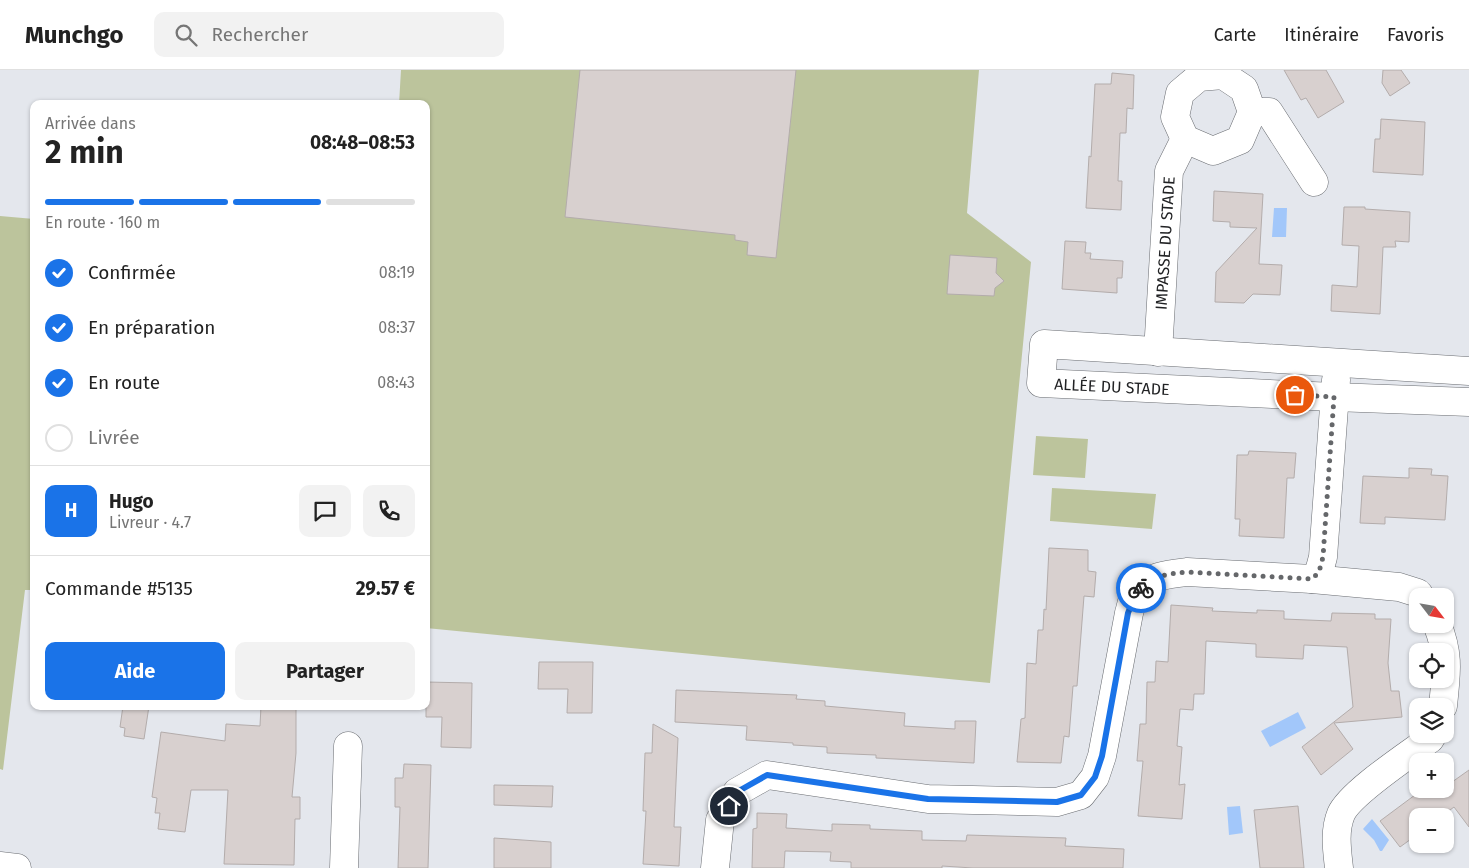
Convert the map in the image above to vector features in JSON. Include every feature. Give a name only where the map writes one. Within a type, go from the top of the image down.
[{"type":"street","points":[[1223,75],[1244,89],[1252,112],[1240,140],[1213,151],[1185,139],[1175,117],[1180,93],[1199,76],[1223,75]]},
{"type":"street","points":[[1252,112],[1269,112],[1314,182]]},
{"type":"street","name":"IMPASSE DU STADE","points":[[1158,352],[1169,171],[1185,139]]},
{"type":"street","name":"ALLÉE DU STADE","points":[[1469,371],[1044,344],[1040,383],[1469,402]]},
{"type":"street","points":[[1312,579],[1319,572],[1323,557],[1334,397],[1339,363]]},
{"type":"street","points":[[716,868],[720,820],[737,792],[767,775],[928,799],[1057,802],[1081,795],[1095,777],[1102,756],[1128,613],[1136,593],[1149,581],[1166,574],[1186,572],[1312,579],[1399,586],[1409,590]]},
{"type":"street","points":[[1441,633],[1447,662],[1444,698]]},
{"type":"street","points":[[1339,868],[1336,836],[1342,814],[1353,797],[1425,743]]},
{"type":"street","points":[[344,868],[348,746]]},
{"type":"street","points":[[0,866],[17,868]]},
{"type":"green space","points":[[401,70],[979,70],[967,213],[1031,262],[990,683],[430,628],[430,100],[399,100]]},
{"type":"green space","points":[[0,216],[30,219],[30,590],[25,590],[3,770],[0,769]]},
{"type":"green space","points":[[1036,436],[1088,439],[1085,478],[1033,475]]},
{"type":"green space","points":[[1052,488],[1156,494],[1152,529],[1050,521]]},
{"type":"water","points":[[1274,208],[1287,208],[1286,237],[1272,237]]},
{"type":"water","points":[[1298,712],[1306,728],[1270,747],[1261,731]]},
{"type":"water","points":[[1240,806],[1243,833],[1229,835],[1227,807]]},
{"type":"water","points":[[1372,819],[1389,840],[1382,851],[1380,851],[1374,840],[1363,829]]},
{"type":"building","points":[[580,70],[796,70],[776,258],[747,255],[748,242],[735,240],[735,235],[565,217]]},
{"type":"building","points":[[1284,70],[1326,70],[1344,102],[1318,118],[1306,98],[1301,100]]},
{"type":"building","points":[[1383,70],[1401,70],[1410,83],[1390,96],[1382,83]]},
{"type":"building","points":[[1112,73],[1134,75],[1133,109],[1127,108],[1126,133],[1120,133],[1118,181],[1122,181],[1121,210],[1086,208],[1095,84],[1111,84]]},
{"type":"building","points":[[1381,119],[1425,122],[1423,175],[1373,172],[1375,139],[1380,139]]},
{"type":"building","points":[[1214,191],[1263,194],[1259,264],[1282,265],[1280,295],[1253,294],[1244,303],[1215,302],[1216,272],[1257,228],[1230,227],[1230,222],[1213,221]]},
{"type":"building","points":[[1344,207],[1365,207],[1365,209],[1410,212],[1409,242],[1395,241],[1396,247],[1383,247],[1380,314],[1331,311],[1332,285],[1357,287],[1359,246],[1342,245]]},
{"type":"building","points":[[1065,241],[1086,242],[1085,253],[1091,253],[1090,259],[1123,261],[1122,278],[1117,278],[1117,293],[1062,289]]},
{"type":"building","points":[[950,255],[997,258],[996,273],[1004,281],[995,288],[994,296],[947,294]]},
{"type":"building","points":[[1249,451],[1296,453],[1294,478],[1287,478],[1284,538],[1239,536],[1240,519],[1235,519],[1237,455],[1248,455]]},
{"type":"building","points":[[1409,468],[1432,469],[1431,475],[1448,476],[1445,520],[1385,517],[1385,524],[1360,523],[1363,476],[1409,478]]},
{"type":"building","points":[[1049,548],[1088,550],[1088,571],[1096,572],[1094,597],[1084,596],[1077,686],[1073,686],[1069,737],[1064,736],[1061,763],[1017,762],[1021,719],[1025,718],[1027,663],[1036,664],[1038,630],[1043,630],[1044,609],[1046,610]]},
{"type":"building","points":[[1171,605],[1213,608],[1212,611],[1257,613],[1257,610],[1284,611],[1284,619],[1331,621],[1332,613],[1375,614],[1375,619],[1391,619],[1388,663],[1391,691],[1399,691],[1402,717],[1334,723],[1353,749],[1321,775],[1302,747],[1353,707],[1347,647],[1304,645],[1303,659],[1256,657],[1256,644],[1206,641],[1204,694],[1194,694],[1193,710],[1180,709],[1177,746],[1182,747],[1179,785],[1185,784],[1182,819],[1138,816],[1143,761],[1137,761],[1140,724],[1146,724],[1147,682],[1155,682],[1156,661],[1168,662]]},
{"type":"building","points":[[539,662],[593,662],[592,713],[567,713],[568,689],[538,689]]},
{"type":"building","points":[[430,682],[472,683],[471,748],[441,747],[442,717],[426,717],[426,710],[430,710]]},
{"type":"building","points":[[676,690],[797,695],[796,699],[825,701],[825,706],[905,713],[904,726],[955,729],[955,721],[976,721],[974,763],[876,758],[876,755],[827,753],[827,747],[746,740],[747,726],[675,722]]},
{"type":"building","points":[[122,710],[148,710],[144,739],[124,736],[125,728],[120,727]]},
{"type":"building","points":[[261,710],[296,710],[296,753],[292,797],[300,797],[300,819],[295,819],[294,865],[224,864],[228,790],[191,790],[185,832],[158,829],[160,813],[155,813],[157,798],[152,797],[161,732],[225,741],[226,724],[260,726]]},
{"type":"building","points":[[653,724],[678,738],[674,827],[681,827],[679,866],[643,864],[646,811],[643,811],[645,753],[652,753]]},
{"type":"building","points":[[404,764],[431,765],[428,868],[398,868],[400,807],[395,807],[395,778],[403,778]]},
{"type":"building","points":[[1469,770],[1469,827],[1454,807],[1409,808],[1409,840],[1400,847],[1380,821],[1411,798],[1454,798],[1454,781]]},
{"type":"building","points":[[494,785],[553,786],[552,807],[494,805]]},
{"type":"building","points":[[1298,806],[1304,868],[1260,868],[1254,810]]},
{"type":"building","points":[[757,813],[787,814],[786,828],[832,831],[832,824],[870,825],[870,829],[922,831],[922,840],[966,841],[967,835],[1066,838],[1065,846],[1124,849],[1123,868],[973,868],[942,866],[942,868],[851,868],[851,862],[830,861],[831,852],[785,851],[784,868],[752,868],[753,829],[757,828]]},
{"type":"building","points":[[494,838],[551,842],[551,868],[494,868]]},
{"type":"way so far","points":[[1141,588],[1149,581],[1166,574],[1186,572],[1312,579],[1319,572],[1323,557],[1334,397],[1295,395]]},
{"type":"route","points":[[729,806],[737,792],[767,775],[928,799],[1057,802],[1081,795],[1095,777],[1102,756],[1128,613],[1136,593],[1141,588]]}]
